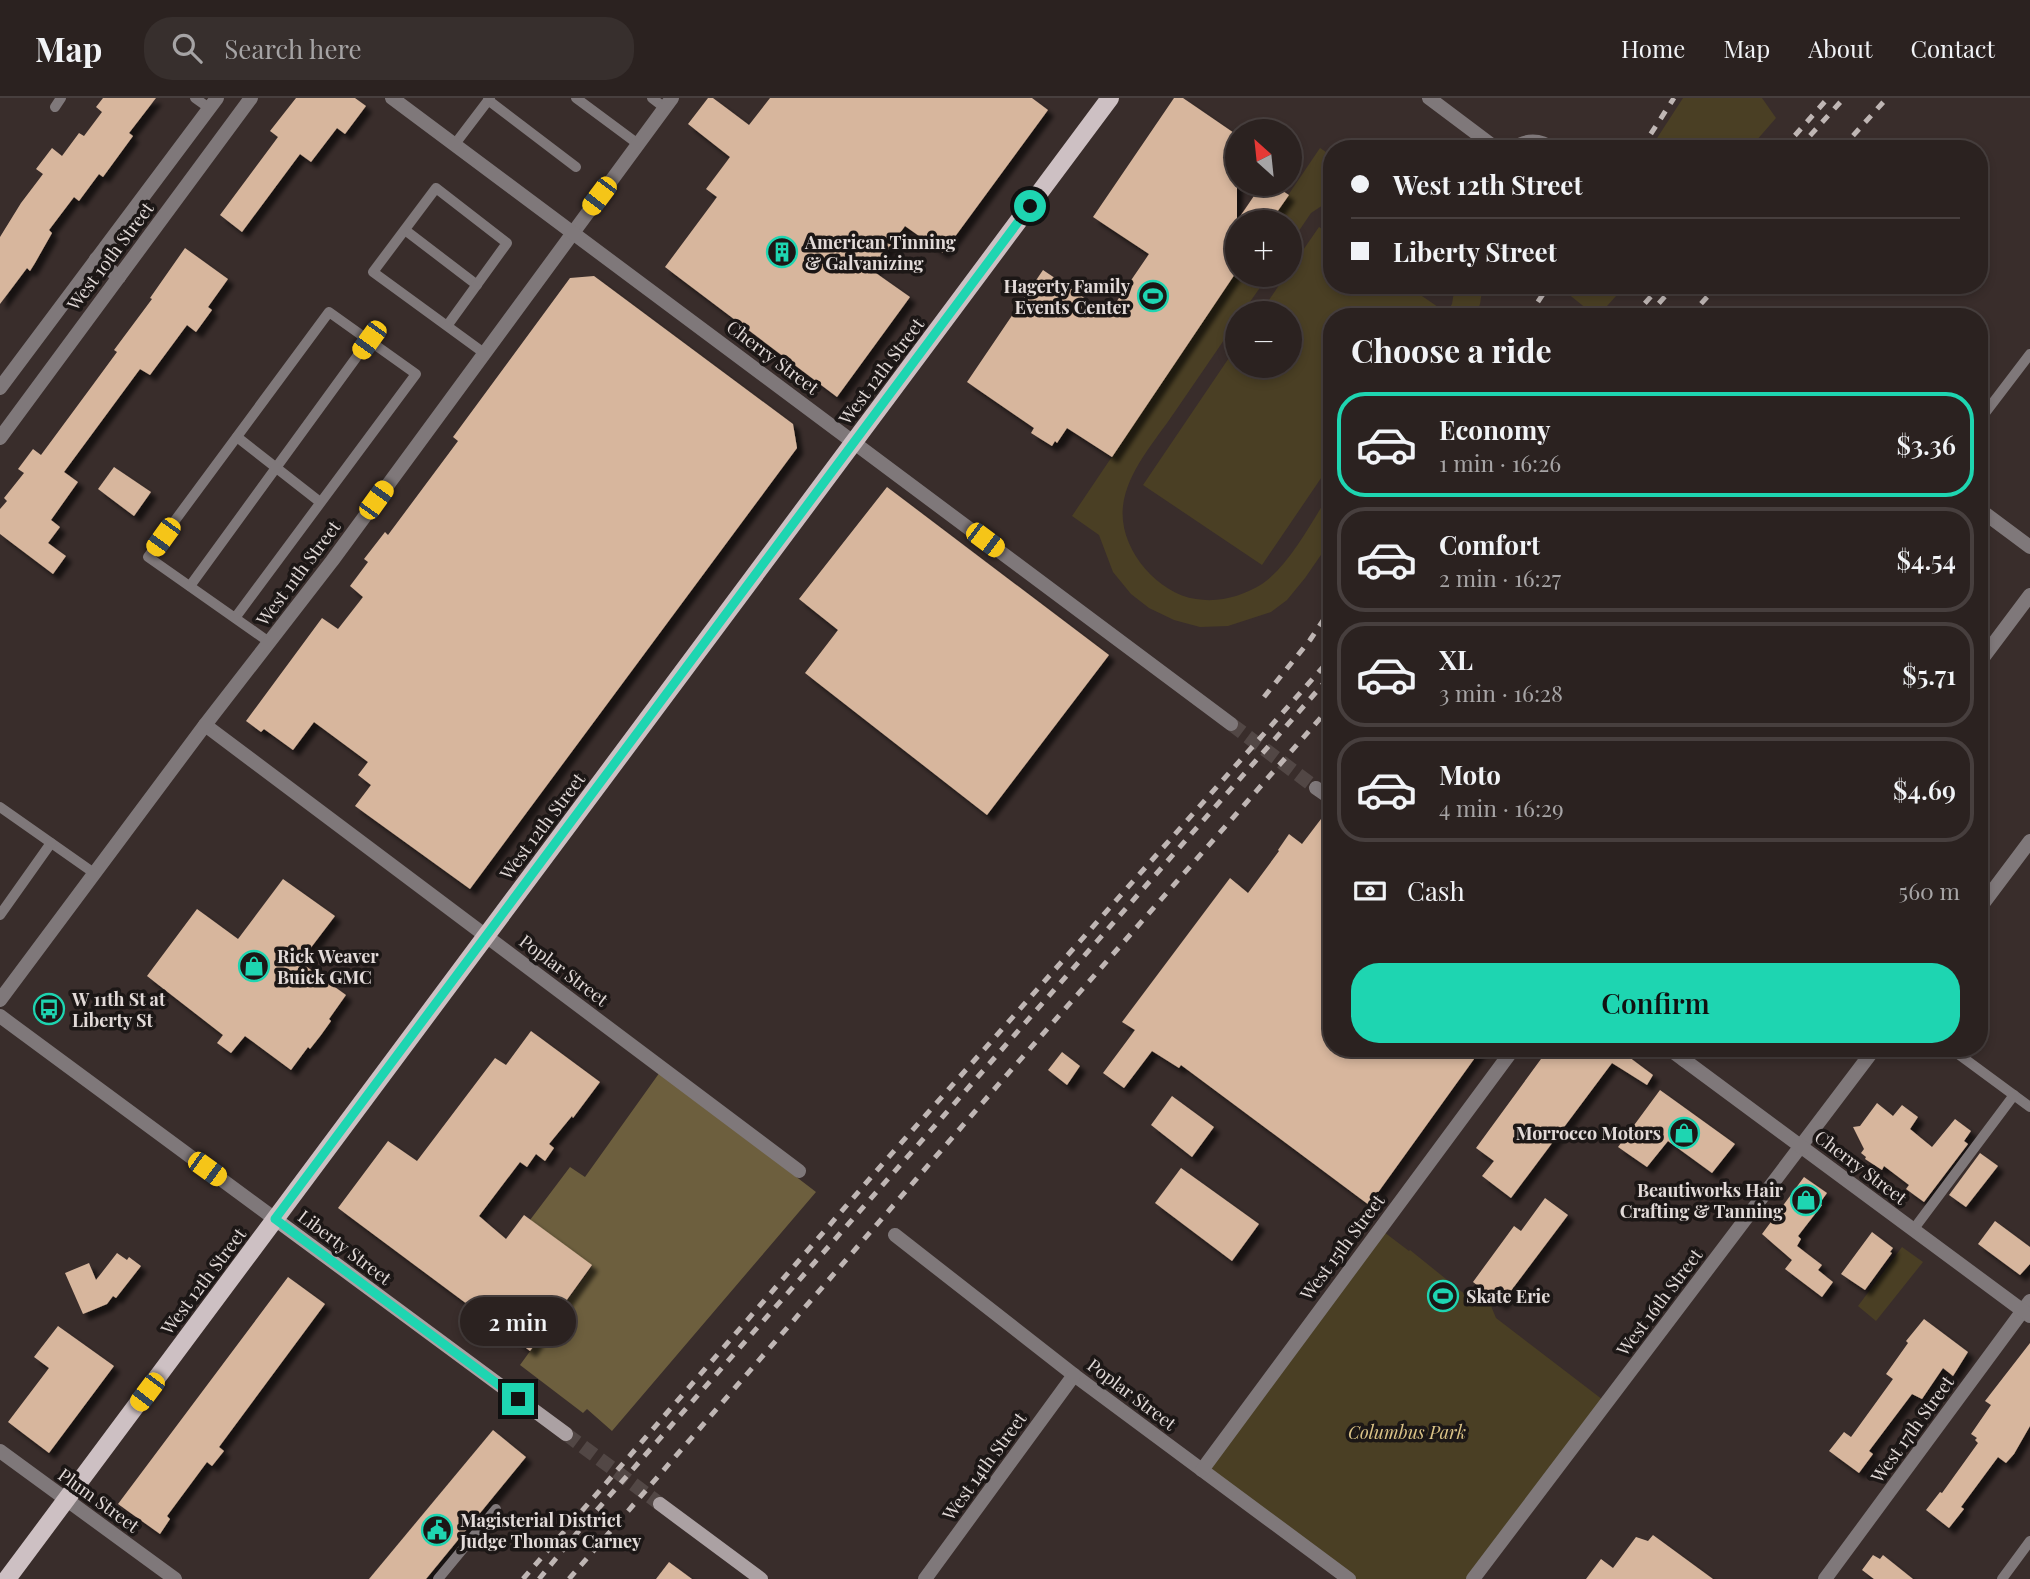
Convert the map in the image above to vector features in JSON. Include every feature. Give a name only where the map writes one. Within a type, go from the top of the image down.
[{"type":"main road","name":"West 12th Street","points":[[8,1579],[1110,98]]},
{"type":"main road","name":"Liberty Street","points":[[275,1219],[566,1434]]},
{"type":"main road","points":[[660,1504],[761,1579]]},
{"type":"street","name":"West 10th Street","points":[[0,438],[251,98]]},
{"type":"street","name":"Cherry Street","points":[[392,98],[1231,724]]},
{"type":"street","points":[[1429,98],[1485,140]]},
{"type":"street","name":"West 10th Street","points":[[0,388],[213,103]]},
{"type":"street","name":"West 11th Street","points":[[0,1000],[205,725],[332,561],[669,103]]},
{"type":"street","points":[[96,259],[119,277]]},
{"type":"street","points":[[1988,516],[2030,547]]},
{"type":"street","points":[[1988,651],[2030,595]]},
{"type":"street","name":"Poplar Street","points":[[205,725],[799,1171]]},
{"type":"street","points":[[1316,788],[1323,793]]},
{"type":"street","points":[[1988,897],[2030,841]]},
{"type":"street","name":"Liberty Street","points":[[0,1016],[275,1219]]},
{"type":"street","name":"West 15th Street","points":[[1202,1470],[1507,1057]]},
{"type":"street","name":"Cherry Street","points":[[1692,1057],[1801,1147],[1913,1230],[2028,1309]]},
{"type":"street","name":"West 16th Street","points":[[1473,1579],[1868,1057]]},
{"type":"street","name":"Poplar Street","points":[[895,1235],[1074,1375],[1349,1579]]},
{"type":"street","name":"West 17th Street","points":[[1825,1579],[2028,1309]]},
{"type":"street","name":"West 14th Street","points":[[926,1579],[1074,1375]]},
{"type":"street","name":"Plum Street","points":[[0,1451],[176,1579]]},
{"type":"lane","points":[[195,98],[213,103]]},
{"type":"lane","points":[[576,98],[638,144]]},
{"type":"lane","points":[[652,98],[669,103]]},
{"type":"lane","points":[[455,144],[489,99],[576,167]]},
{"type":"lane","points":[[447,326],[507,243],[436,188],[373,272],[447,326],[484,353]]},
{"type":"lane","points":[[405,230],[477,285]]},
{"type":"lane","points":[[234,618],[416,374],[329,312],[148,557],[234,618],[269,642]]},
{"type":"lane","points":[[190,586],[369,340]]},
{"type":"lane","points":[[1988,409],[2030,354]]},
{"type":"lane","points":[[237,437],[320,502]]},
{"type":"lane","points":[[0,807],[94,873]]},
{"type":"lane","points":[[0,915],[51,843]]},
{"type":"lane","points":[[1962,1057],[2030,1107]]},
{"type":"lane","points":[[1913,1230],[2014,1096]]},
{"type":"lane","points":[[438,1579],[496,1509]]},
{"type":"lane","points":[[2001,1579],[2030,1541]]},
{"type":"green space","points":[[1683,98],[1762,98],[1776,118],[1757,140],[1656,140]]},
{"type":"green space","points":[[1320,148],[1323,150],[1323,205],[1311,213],[1302,226],[1302,210],[1278,210],[1288,196],[1302,196],[1302,175]]},
{"type":"green space","points":[[1319,227],[1323,229],[1323,294],[1419,294],[1438,307],[1323,308],[1323,475],[1262,565],[1143,485],[1225,364],[1225,378],[1302,378],[1302,301],[1268,301],[1278,287],[1302,287],[1302,252]]},
{"type":"green space","points":[[1226,287],[1260,287],[1251,301],[1225,301],[1225,339],[1136,469],[1126,493],[1123,522],[1133,552],[1154,578],[1181,595],[1196,599],[1222,599],[1247,592],[1262,584],[1292,553],[1323,504],[1323,552],[1287,600],[1271,612],[1228,626],[1200,627],[1174,620],[1149,608],[1131,594],[1113,572],[1099,535],[1072,516]]},
{"type":"green space","points":[[1454,294],[1482,294],[1478,308],[1450,308]]},
{"type":"green space","points":[[1568,294],[1618,294],[1605,308],[1586,308]]},
{"type":"green space","name":"Columbus Park","points":[[1380,1229],[1477,1304],[1482,1298],[1491,1306],[1496,1318],[1607,1403],[1473,1579],[1349,1579],[1202,1470]]},
{"type":"green space","points":[[1902,1247],[1923,1262],[1876,1321],[1858,1306]]},
{"type":"shaded area","points":[[660,1072],[816,1192],[612,1431],[587,1409],[583,1413],[520,1365],[592,1266],[530,1220],[570,1167],[585,1177]]},
{"type":"building","points":[[103,98],[156,98],[129,133],[133,136],[103,177],[99,174],[79,201],[74,197],[49,230],[52,233],[30,271],[27,268],[0,304],[0,237],[43,174],[36,169],[52,148],[62,156],[79,133],[84,136],[102,112],[96,107]]},
{"type":"building","points":[[296,98],[355,98],[366,106],[345,134],[337,128],[311,162],[300,154],[242,232],[220,215],[278,137],[270,131]]},
{"type":"building","points":[[708,98],[713,98],[749,125],[770,98],[1032,98],[1048,110],[943,253],[905,226],[873,271],[910,297],[837,397],[665,267],[717,197],[706,189],[730,157],[688,124]]},
{"type":"building","points":[[1174,98],[1183,98],[1225,127],[1225,196],[1237,196],[1237,210],[1225,210],[1226,287],[1112,457],[1067,428],[1052,446],[1031,433],[1034,428],[967,382],[1043,270],[1108,314],[1149,254],[1093,217]]},
{"type":"building","points":[[1254,196],[1288,196],[1278,210],[1244,210]]},
{"type":"building","points":[[185,248],[228,279],[208,307],[212,310],[196,332],[187,325],[150,375],[140,369],[64,472],[78,482],[51,520],[60,527],[48,543],[66,556],[53,574],[0,534],[0,509],[7,501],[4,498],[24,473],[18,469],[33,449],[41,455],[117,352],[114,350]]},
{"type":"building","points":[[594,276],[793,424],[797,448],[470,889],[355,806],[371,785],[358,775],[368,762],[314,722],[293,750],[264,729],[261,732],[246,721],[322,618],[338,629],[363,597],[350,586],[368,562],[364,559],[385,532],[388,535],[458,441],[453,437],[570,278]]},
{"type":"building","points":[[114,467],[151,492],[134,516],[98,489]]},
{"type":"building","points":[[887,487],[1109,655],[987,815],[805,673],[838,630],[799,599]]},
{"type":"building","points":[[1321,819],[1323,820],[1323,1057],[1476,1057],[1369,1205],[1181,1065],[1179,1068],[1152,1051],[1124,1088],[1103,1073],[1135,1030],[1122,1022],[1230,878],[1248,893],[1289,834],[1302,844]]},
{"type":"building","points":[[283,879],[335,916],[300,962],[346,995],[321,1035],[291,1070],[245,1036],[231,1053],[217,1043],[223,1035],[147,976],[197,909],[238,939]]},
{"type":"building","points":[[531,1031],[600,1082],[549,1144],[554,1148],[545,1161],[536,1154],[527,1167],[520,1162],[479,1216],[506,1239],[524,1215],[592,1265],[530,1351],[338,1208],[388,1141],[417,1161],[495,1058],[506,1065]]},
{"type":"building","points":[[1062,1052],[1080,1066],[1067,1085],[1048,1070]]},
{"type":"building","points":[[1542,1057],[1629,1057],[1653,1075],[1647,1085],[1612,1063],[1511,1198],[1482,1176],[1494,1161],[1476,1148]]},
{"type":"building","points":[[1660,1090],[1735,1144],[1712,1173],[1668,1141],[1647,1167],[1618,1147]]},
{"type":"building","points":[[1172,1096],[1214,1127],[1192,1157],[1151,1125]]},
{"type":"building","points":[[1877,1103],[1893,1116],[1902,1105],[1918,1117],[1910,1129],[1932,1147],[1955,1119],[1971,1131],[1964,1141],[1968,1144],[1924,1202],[1906,1189],[1909,1185],[1884,1166],[1882,1170],[1865,1159],[1861,1153],[1864,1149],[1853,1127],[1860,1126]]},
{"type":"building","points":[[1980,1153],[1998,1166],[1966,1207],[1949,1195]]},
{"type":"building","points":[[1181,1168],[1259,1224],[1232,1261],[1155,1203]]},
{"type":"building","points":[[1804,1177],[1827,1193],[1819,1204],[1822,1205],[1798,1236],[1801,1239],[1797,1246],[1822,1265],[1818,1270],[1833,1282],[1822,1297],[1785,1269],[1792,1260],[1762,1234]]},
{"type":"building","points":[[1545,1198],[1568,1215],[1501,1304],[1473,1282],[1514,1226],[1521,1231]]},
{"type":"building","points":[[1995,1221],[2030,1247],[2030,1264],[2020,1275],[1978,1244]]},
{"type":"building","points":[[1872,1232],[1893,1248],[1865,1290],[1841,1274]]},
{"type":"building","points":[[117,1253],[127,1260],[129,1257],[141,1266],[116,1298],[113,1296],[107,1304],[83,1314],[65,1273],[89,1263],[96,1280]]},
{"type":"building","points":[[288,1277],[325,1304],[219,1447],[224,1451],[212,1466],[207,1462],[167,1516],[170,1519],[160,1534],[118,1504]]},
{"type":"building","points":[[1924,1319],[1968,1352],[1953,1376],[1943,1368],[1922,1399],[1912,1394],[1869,1451],[1873,1454],[1859,1473],[1829,1451],[1844,1432],[1851,1437],[1893,1379],[1886,1374],[1908,1343],[1906,1341]]},
{"type":"building","points":[[58,1326],[114,1366],[49,1453],[8,1422],[49,1368],[34,1357]]},
{"type":"building","points":[[2030,1343],[2030,1426],[2006,1463],[1998,1457],[1949,1528],[1926,1510],[1940,1492],[1942,1493],[1978,1443],[1975,1440],[1977,1438],[1971,1434],[1991,1405],[1985,1401]]},
{"type":"building","points":[[493,1430],[526,1457],[426,1579],[369,1579]]},
{"type":"building","points":[[1653,1535],[1713,1579],[1586,1579],[1601,1559],[1613,1568],[1636,1537],[1648,1541]]},
{"type":"building","points":[[1873,1555],[1880,1559],[1883,1555],[1913,1579],[1874,1579],[1862,1570]]},
{"type":"building","points":[[669,1562],[692,1579],[656,1579]]},
{"type":"tunnel","points":[[1231,724],[1316,788]]},
{"type":"tunnel","points":[[566,1434],[660,1504]]},
{"type":"railway","points":[[1647,140],[1674,98]]},
{"type":"railway","points":[[1791,140],[1828,98]]},
{"type":"railway","points":[[1806,140],[1844,98]]},
{"type":"railway","points":[[1849,140],[1887,98]]},
{"type":"railway","points":[[1534,308],[1543,294]]},
{"type":"railway","points":[[1641,308],[1653,294]]},
{"type":"railway","points":[[1655,308],[1667,294]]},
{"type":"railway","points":[[1697,308],[1710,294]]},
{"type":"railway","points":[[1264,697],[1323,620]]},
{"type":"railway","points":[[523,1579],[886,1160],[1323,667]]},
{"type":"railway","points":[[539,1579],[1323,684]]},
{"type":"railway","points":[[569,1579],[1323,715]]},
{"type":"place","name":"American Tinning & Galvanizing","points":[[782,252]]},
{"type":"place","name":"Hagerty Family Events Center","points":[[1153,296]]},
{"type":"place","name":"Rick Weaver Buick GMC","points":[[254,966]]},
{"type":"place","name":"W 11th St at Liberty St","points":[[49,1009]]},
{"type":"place","name":"Morrocco Motors","points":[[1684,1133]]},
{"type":"place","name":"Beautiworks Hair Crafting & Tanning","points":[[1806,1200]]},
{"type":"place","name":"Skate Erie","points":[[1443,1296]]},
{"type":"place","name":"Magisterial District Judge Thomas Carney","points":[[437,1530]]},
{"type":"route","points":[[518,1399],[275,1219],[1030,206]]}]
